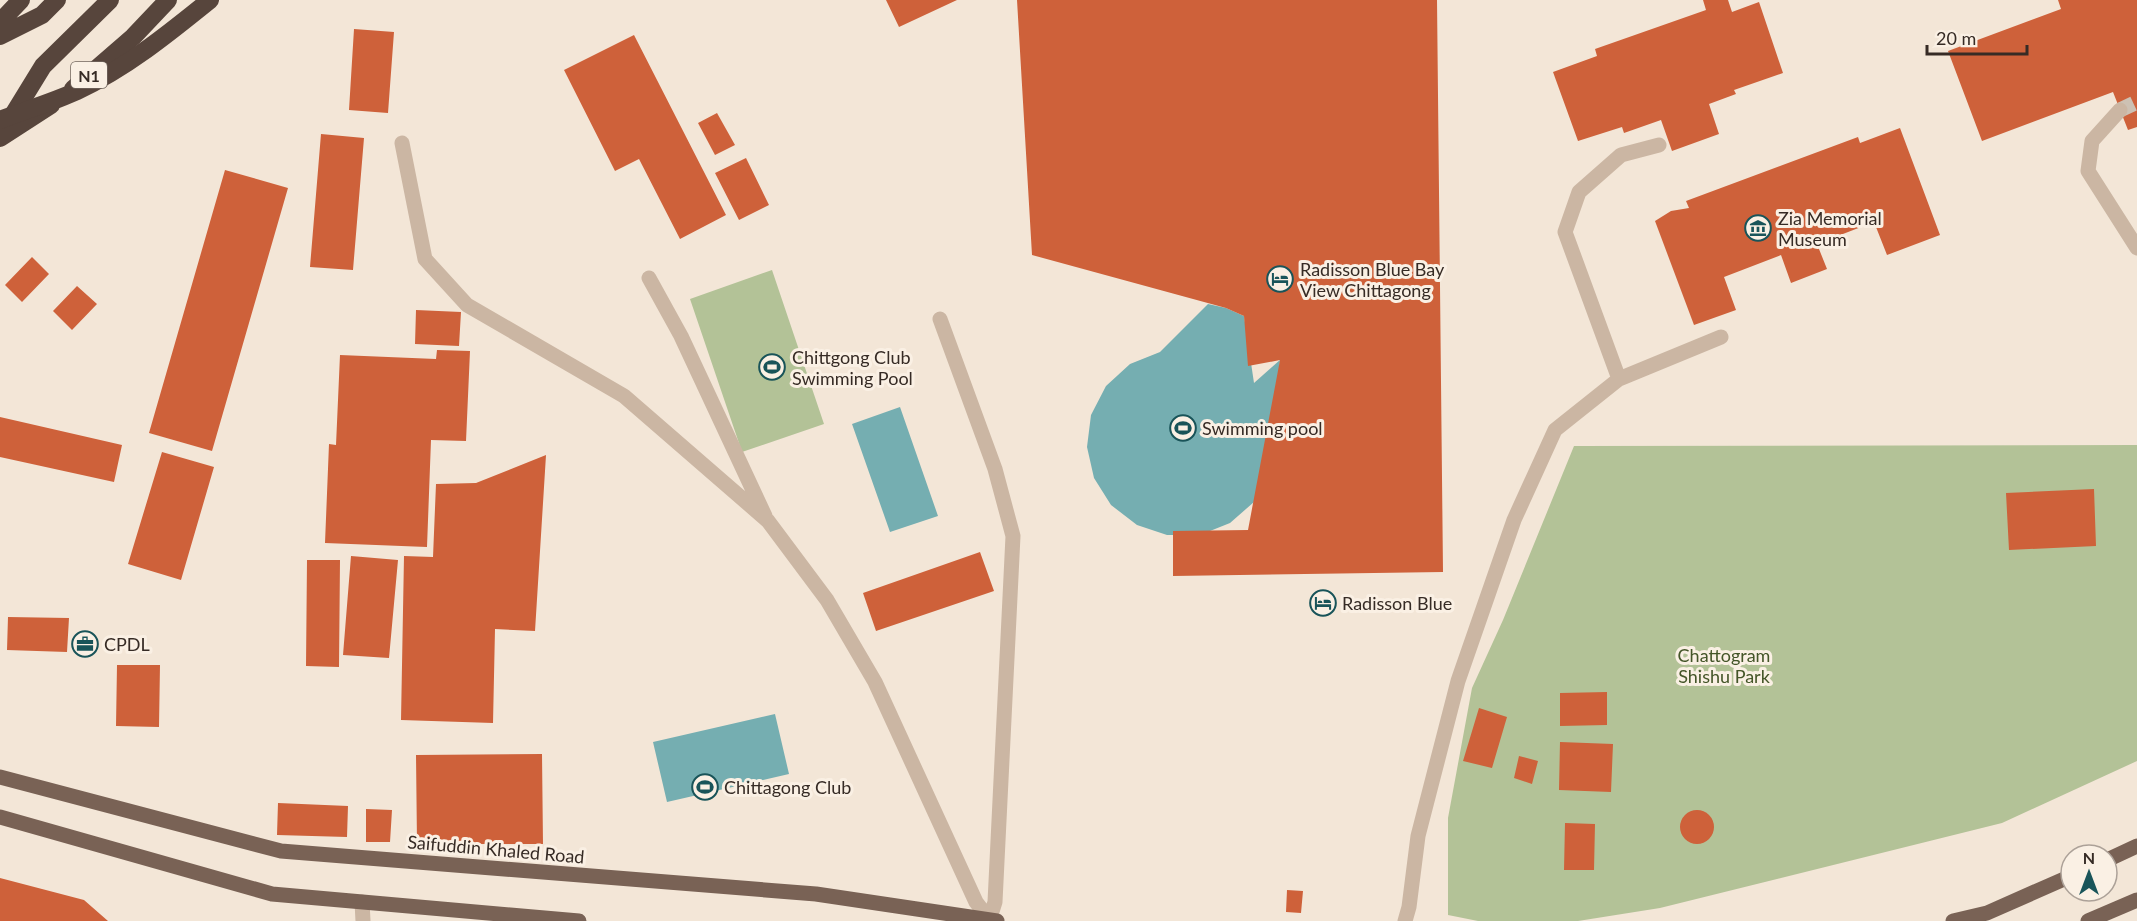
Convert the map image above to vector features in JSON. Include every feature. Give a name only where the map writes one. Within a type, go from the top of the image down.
[{"type":"highway","points":[[0,22],[21,0]]},
{"type":"highway","points":[[0,36],[42,15],[57,0]]},
{"type":"highway","points":[[0,137],[43,66],[110,0]]},
{"type":"highway","name":"N1","points":[[0,137],[68,94],[133,37],[168,0]]},
{"type":"highway","points":[[0,120],[76,92],[112,73],[167,35],[210,0]]},
{"type":"main road","name":"Saifuddin Khaled Road","points":[[0,777],[281,851],[816,894],[991,920]]},
{"type":"main road","points":[[0,818],[272,894],[579,921]]},
{"type":"main road","points":[[2119,854],[2137,846]]},
{"type":"main road","points":[[1953,921],[1987,913],[2059,881]]},
{"type":"main road","points":[[2088,921],[2137,900]]},
{"type":"lane","points":[[2120,110],[2092,141],[2088,171],[2137,248]]},
{"type":"lane","points":[[402,143],[424,259],[467,305],[624,396],[768,521]]},
{"type":"lane","points":[[1619,379],[1565,232],[1579,192],[1621,155],[1659,145]]},
{"type":"lane","points":[[649,278],[681,336],[768,521],[827,600],[875,682],[976,902],[991,920]]},
{"type":"lane","points":[[940,319],[995,469],[1013,536],[995,902],[991,920]]},
{"type":"lane","points":[[1405,921],[1409,907],[1418,836],[1458,681],[1514,520],[1555,430],[1619,379],[1721,337]]},
{"type":"lane","points":[[362,902],[363,921]]},
{"type":"green space","points":[[772,270],[824,424],[742,452],[690,299]]},
{"type":"green space","name":"Chattogram Shishu Park","points":[[2137,445],[2137,761],[2002,823],[1660,908],[1578,921],[1478,921],[1448,915],[1448,818],[1472,688],[1503,620],[1574,446]]},
{"type":"water","name":"Swimming pool","points":[[1208,304],[1226,308],[1244,316],[1254,383],[1280,360],[1275,442],[1254,502],[1230,523],[1200,535],[1167,535],[1137,525],[1111,505],[1094,478],[1087,447],[1091,415],[1106,386],[1130,364],[1160,352]]},
{"type":"water","points":[[900,407],[938,516],[890,532],[852,424]]},
{"type":"water","points":[[775,714],[789,774],[667,802],[653,742]]},
{"type":"building","points":[[886,0],[957,0],[899,27]]},
{"type":"building","name":"Radisson Blue Bay View Chittagong","points":[[1017,0],[1437,0],[1443,572],[1173,576],[1173,531],[1248,530],[1280,360],[1248,366],[1244,316],[1226,308],[1032,255]]},
{"type":"building","points":[[1703,0],[1728,0],[1732,12],[1759,2],[1783,73],[1734,90],[1736,94],[1709,104],[1719,134],[1672,151],[1661,120],[1624,133],[1622,127],[1578,141],[1553,72],[1597,56],[1595,49],[1706,10]]},
{"type":"building","points":[[2058,0],[2137,0],[2137,127],[2128,130],[2113,92],[1982,141],[1948,51],[2061,9]]},
{"type":"building","points":[[354,29],[394,32],[388,113],[349,110]]},
{"type":"building","points":[[634,35],[726,215],[680,239],[639,159],[615,171],[564,70]]},
{"type":"building","points":[[717,113],[735,145],[715,155],[698,123]]},
{"type":"building","name":"Zia Memorial Museum","points":[[1900,128],[1940,235],[1887,255],[1874,222],[1817,244],[1827,269],[1791,283],[1781,255],[1724,277],[1736,310],[1694,325],[1655,221],[1671,211],[1689,208],[1686,201],[1858,137],[1860,143]]},
{"type":"building","points":[[321,134],[364,138],[353,270],[310,267]]},
{"type":"building","points":[[746,158],[769,205],[739,220],[715,173]]},
{"type":"building","points":[[225,170],[288,188],[212,451],[149,433]]},
{"type":"building","points":[[32,257],[49,274],[22,302],[5,285]]},
{"type":"building","points":[[77,286],[97,304],[72,330],[53,311]]},
{"type":"building","points":[[416,310],[461,312],[459,346],[415,344]]},
{"type":"building","points":[[437,350],[470,351],[466,441],[431,440],[427,547],[325,543],[329,444],[336,445],[340,355],[436,359]]},
{"type":"building","points":[[0,417],[122,445],[114,482],[0,457]]},
{"type":"building","points":[[162,452],[214,467],[181,580],[128,564]]},
{"type":"building","points":[[546,455],[535,631],[495,629],[493,723],[401,720],[404,556],[433,557],[436,484],[476,483]]},
{"type":"building","points":[[2094,489],[2096,546],[2009,550],[2006,493]]},
{"type":"building","points":[[980,552],[994,591],[876,631],[863,593]]},
{"type":"building","points":[[351,556],[398,560],[389,658],[343,655]]},
{"type":"building","points":[[307,560],[340,560],[339,667],[306,666]]},
{"type":"building","points":[[8,617],[69,618],[67,652],[7,650]]},
{"type":"building","points":[[117,665],[160,665],[159,727],[116,726]]},
{"type":"building","points":[[1607,692],[1607,725],[1560,726],[1560,693]]},
{"type":"building","points":[[1479,708],[1507,717],[1492,768],[1463,761]]},
{"type":"building","points":[[1560,742],[1613,744],[1611,792],[1559,790]]},
{"type":"building","points":[[542,754],[543,844],[417,844],[416,755]]},
{"type":"building","points":[[1519,756],[1538,761],[1532,784],[1514,778]]},
{"type":"building","points":[[278,803],[348,806],[347,837],[277,835]]},
{"type":"building","points":[[366,809],[392,810],[390,842],[366,842]]},
{"type":"building","points":[[1697,810],[1709,815],[1714,827],[1709,839],[1697,844],[1685,839],[1680,827],[1685,815]]},
{"type":"building","points":[[1565,823],[1595,824],[1594,870],[1564,870]]},
{"type":"building","points":[[0,878],[84,900],[108,921],[0,921]]},
{"type":"building","points":[[1287,890],[1303,891],[1301,913],[1286,912]]},
{"type":"tunnel","points":[[2120,110],[2137,102]]},
{"type":"place","name":"Zia Memorial Museum","points":[[1758,228]]},
{"type":"place","name":"Radisson Blue Bay View Chittagong","points":[[1280,279]]},
{"type":"place","name":"Chittgong Club Swimming Pool","points":[[772,367]]},
{"type":"place","name":"Swimming pool","points":[[1183,428]]},
{"type":"place","name":"Radisson Blue","points":[[1323,603]]},
{"type":"place","name":"CPDL","points":[[85,644]]},
{"type":"place","name":"Chittagong Club","points":[[705,787]]}]
